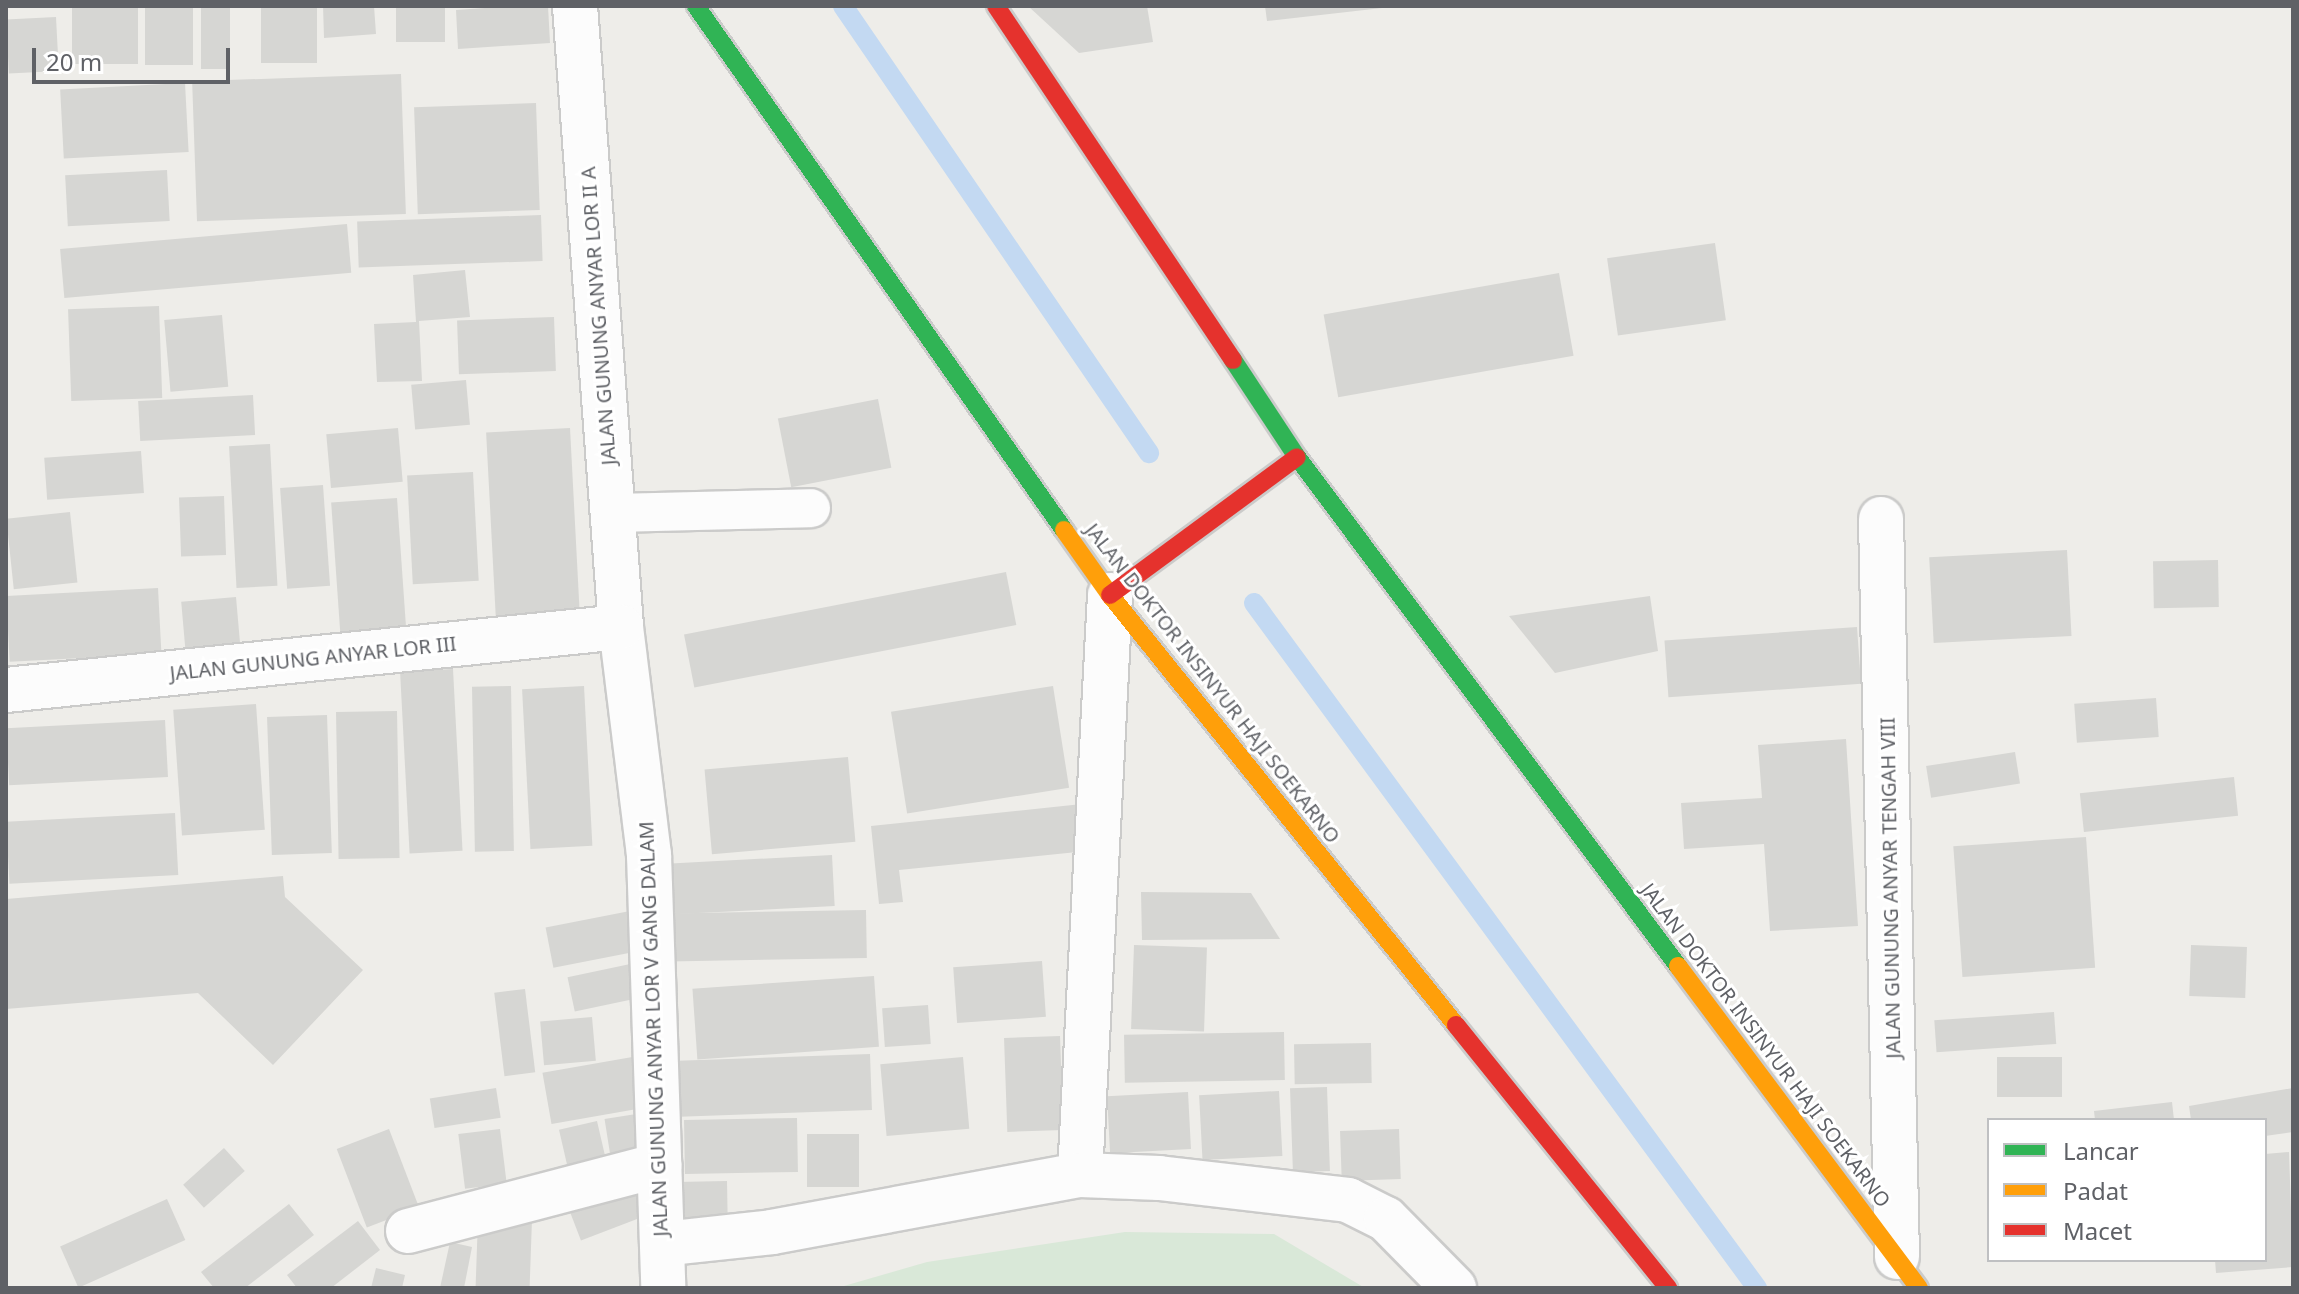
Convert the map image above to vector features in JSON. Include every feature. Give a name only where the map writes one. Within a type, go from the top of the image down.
[{"type":"main road","name":"JALAN DOKTOR INSINYUR HAJI SOEKARNO","points":[[696,6],[1110,595],[1668,1288]]},
{"type":"main road","name":"JALAN DOKTOR INSINYUR HAJI SOEKARNO","points":[[996,6],[1297,457],[1908,1273]]},
{"type":"main road","points":[[1110,595],[1297,457]]},
{"type":"street","name":"JALAN GUNUNG ANYAR LOR II A","points":[[575,6],[621,627]]},
{"type":"street","name":"JALAN GUNUNG ANYAR TENGAH VIII","points":[[1881,519],[1908,1273]]},
{"type":"street","points":[[1080,1175],[1110,595]]},
{"type":"street","name":"JALAN GUNUNG ANYAR LOR III","points":[[6,690],[621,627]]},
{"type":"street","name":"JALAN GUNUNG ANYAR LOR V GANG DALAM","points":[[621,627],[649,855],[663,1288]]},
{"type":"street","points":[[408,1231],[660,1165]]},
{"type":"street","points":[[662,1244],[772,1232],[1080,1175],[1159,1178],[1348,1200],[1386,1219],[1454,1288]]},
{"type":"lane","points":[[613,513],[811,508]]},
{"type":"green space","points":[[1125,1232],[1274,1234],[1365,1288],[837,1288],[927,1262]]},
{"type":"building","points":[[72,6],[138,6],[138,64],[72,64]]},
{"type":"building","points":[[145,6],[193,6],[193,65],[145,65]]},
{"type":"building","points":[[201,6],[230,6],[230,69],[201,69]]},
{"type":"building","points":[[261,6],[317,6],[317,63],[261,63]]},
{"type":"building","points":[[323,6],[374,6],[376,34],[324,38]]},
{"type":"building","points":[[396,6],[445,6],[445,42],[396,42]]},
{"type":"building","points":[[548,6],[550,43],[458,49],[456,10]]},
{"type":"building","points":[[1028,6],[1147,6],[1153,42],[1079,53]]},
{"type":"building","points":[[1265,6],[1382,6],[1382,8],[1267,21]]},
{"type":"building","points":[[56,17],[59,71],[9,74],[6,20]]},
{"type":"building","points":[[401,74],[406,214],[197,221],[192,81]]},
{"type":"building","points":[[185,83],[189,152],[64,158],[60,90]]},
{"type":"building","points":[[536,103],[540,210],[418,214],[414,107]]},
{"type":"building","points":[[167,170],[170,221],[68,226],[65,175]]},
{"type":"building","points":[[541,215],[543,261],[359,267],[357,221]]},
{"type":"building","points":[[347,224],[351,273],[64,298],[60,249]]},
{"type":"building","points":[[1715,243],[1726,320],[1618,335],[1607,258]]},
{"type":"building","points":[[465,270],[470,317],[419,321],[422,381],[377,382],[374,324],[416,322],[413,275]]},
{"type":"building","points":[[1559,273],[1574,356],[1338,397],[1324,315]]},
{"type":"building","points":[[159,306],[162,398],[71,401],[68,309]]},
{"type":"building","points":[[222,315],[228,387],[170,392],[164,320]]},
{"type":"building","points":[[554,317],[556,371],[459,374],[457,320]]},
{"type":"building","points":[[466,380],[470,425],[415,430],[411,385]]},
{"type":"building","points":[[253,395],[255,435],[140,441],[138,401]]},
{"type":"building","points":[[878,399],[891,468],[791,487],[778,418]]},
{"type":"building","points":[[398,428],[403,482],[331,488],[326,434]]},
{"type":"building","points":[[570,428],[580,618],[496,622],[486,432]]},
{"type":"building","points":[[270,444],[277,586],[236,588],[229,446]]},
{"type":"building","points":[[141,451],[144,493],[47,500],[44,458]]},
{"type":"building","points":[[473,472],[479,581],[413,584],[407,475]]},
{"type":"building","points":[[323,485],[330,586],[287,589],[280,488]]},
{"type":"building","points":[[224,496],[226,555],[181,557],[179,498]]},
{"type":"building","points":[[397,498],[406,634],[341,638],[331,503]]},
{"type":"building","points":[[70,512],[77,583],[14,589],[6,519]]},
{"type":"building","points":[[2067,550],[2072,636],[1934,643],[1929,557]]},
{"type":"building","points":[[2218,560],[2219,607],[2154,608],[2153,561]]},
{"type":"building","points":[[1006,572],[1016,625],[694,688],[684,635]]},
{"type":"building","points":[[158,588],[161,654],[10,662],[6,596]]},
{"type":"building","points":[[1650,596],[1658,651],[1555,673],[1509,616]]},
{"type":"building","points":[[236,597],[240,644],[185,649],[181,602]]},
{"type":"building","points":[[1857,627],[1861,684],[1668,697],[1664,640]]},
{"type":"building","points":[[453,669],[463,851],[410,854],[400,672]]},
{"type":"building","points":[[511,686],[514,851],[475,852],[472,687]]},
{"type":"building","points":[[584,686],[592,846],[530,849],[522,689]]},
{"type":"building","points":[[1053,686],[1069,788],[907,813],[891,712]]},
{"type":"building","points":[[2156,698],[2159,737],[2077,743],[2074,704]]},
{"type":"building","points":[[256,704],[265,830],[182,835],[173,710]]},
{"type":"building","points":[[397,711],[400,858],[339,859],[336,712]]},
{"type":"building","points":[[327,715],[332,853],[272,855],[267,717]]},
{"type":"building","points":[[165,720],[168,777],[9,785],[6,728]]},
{"type":"building","points":[[1846,739],[1858,926],[1770,931],[1764,844],[1684,849],[1681,803],[1762,798],[1758,745]]},
{"type":"building","points":[[2015,752],[2020,784],[1931,798],[1926,766]]},
{"type":"building","points":[[848,757],[855,842],[712,854],[705,770]]},
{"type":"building","points":[[2234,777],[2238,816],[2084,832],[2080,793]]},
{"type":"building","points":[[1082,804],[1087,851],[899,870],[903,902],[879,904],[871,826]]},
{"type":"building","points":[[175,813],[178,875],[9,884],[6,822]]},
{"type":"building","points":[[2086,837],[2095,968],[1962,977],[1953,846]]},
{"type":"building","points":[[832,855],[835,906],[669,915],[666,864]]},
{"type":"building","points":[[283,876],[285,897],[363,970],[273,1065],[198,993],[6,1009],[6,899]]},
{"type":"building","points":[[1141,892],[1251,893],[1280,939],[1142,940]]},
{"type":"building","points":[[866,910],[867,958],[669,961],[668,913]]},
{"type":"building","points":[[630,911],[638,951],[553,968],[546,927]]},
{"type":"building","points":[[1134,945],[1207,948],[1204,1031],[1131,1029]]},
{"type":"building","points":[[2191,945],[2247,947],[2245,998],[2189,996]]},
{"type":"building","points":[[1042,961],[1046,1017],[957,1023],[953,967]]},
{"type":"building","points":[[635,963],[642,997],[575,1012],[568,977]]},
{"type":"building","points":[[874,976],[879,1047],[697,1060],[692,989]]},
{"type":"building","points":[[525,989],[535,1072],[504,1076],[494,993]]},
{"type":"building","points":[[928,1005],[931,1044],[885,1047],[882,1008]]},
{"type":"building","points":[[2054,1012],[2056,1044],[1937,1052],[1934,1020]]},
{"type":"building","points":[[592,1017],[596,1061],[544,1065],[540,1022]]},
{"type":"building","points":[[1284,1032],[1285,1080],[1125,1083],[1124,1035]]},
{"type":"building","points":[[1060,1036],[1063,1130],[1007,1132],[1004,1038]]},
{"type":"building","points":[[1371,1043],[1372,1083],[1295,1084],[1294,1044]]},
{"type":"building","points":[[870,1054],[872,1110],[673,1117],[671,1061]]},
{"type":"building","points":[[638,1056],[647,1107],[552,1124],[542,1073]]},
{"type":"building","points":[[963,1057],[969,1129],[887,1136],[880,1064]]},
{"type":"building","points":[[1997,1057],[2062,1057],[2062,1097],[1997,1097]]},
{"type":"building","points":[[1327,1087],[1330,1171],[1293,1172],[1290,1088]]},
{"type":"building","points":[[496,1088],[501,1118],[435,1128],[430,1098]]},
{"type":"building","points":[[2293,1088],[2293,1132],[2267,1136],[2267,1118],[2191,1118],[2189,1106]]},
{"type":"building","points":[[1279,1091],[1282,1156],[1203,1160],[1199,1095]]},
{"type":"building","points":[[1188,1092],[1191,1149],[1110,1153],[1107,1096]]},
{"type":"building","points":[[2172,1102],[2174,1118],[2095,1118],[2094,1111]]},
{"type":"building","points":[[649,1112],[656,1157],[612,1164],[605,1119]]},
{"type":"building","points":[[797,1118],[798,1172],[685,1174],[684,1120]]},
{"type":"building","points":[[597,1121],[606,1161],[568,1170],[559,1130]]},
{"type":"building","points":[[389,1129],[419,1207],[367,1227],[337,1149]]},
{"type":"building","points":[[500,1129],[507,1184],[465,1189],[458,1134]]},
{"type":"building","points":[[1399,1129],[1401,1179],[1342,1181],[1340,1131]]},
{"type":"building","points":[[807,1134],[859,1134],[859,1187],[807,1187]]},
{"type":"building","points":[[224,1148],[245,1171],[204,1208],[183,1185]]},
{"type":"building","points":[[2289,1152],[2293,1267],[2216,1273],[2215,1262],[2267,1262],[2267,1154]]},
{"type":"building","points":[[727,1181],[728,1225],[677,1226],[676,1182]]},
{"type":"building","points":[[636,1183],[648,1215],[581,1241],[569,1209]]},
{"type":"building","points":[[167,1199],[185,1240],[78,1288],[60,1247]]},
{"type":"building","points":[[289,1204],[314,1235],[245,1288],[214,1288],[201,1272]]},
{"type":"building","points":[[478,1218],[532,1220],[530,1288],[476,1288]]},
{"type":"building","points":[[358,1221],[380,1250],[331,1288],[297,1288],[287,1275]]},
{"type":"building","points":[[450,1242],[472,1247],[464,1288],[440,1288]]},
{"type":"building","points":[[376,1268],[405,1275],[402,1288],[371,1288]]},
{"type":"waterway","points":[[843,6],[1149,453]]},
{"type":"waterway","points":[[1254,603],[1757,1288]]},
{"type":"traffic: fast","points":[[696,6],[1064,530]]},
{"type":"traffic: fast","points":[[1233,360],[1297,457],[1678,966]]},
{"type":"traffic: slow","points":[[1064,530],[1110,595],[1456,1025]]},
{"type":"traffic: slow","points":[[1678,966],[1919,1288]]},
{"type":"traffic: jam","points":[[996,6],[1233,360]]},
{"type":"traffic: jam","points":[[1110,595],[1297,457]]},
{"type":"traffic: jam","points":[[1456,1025],[1668,1288]]}]
